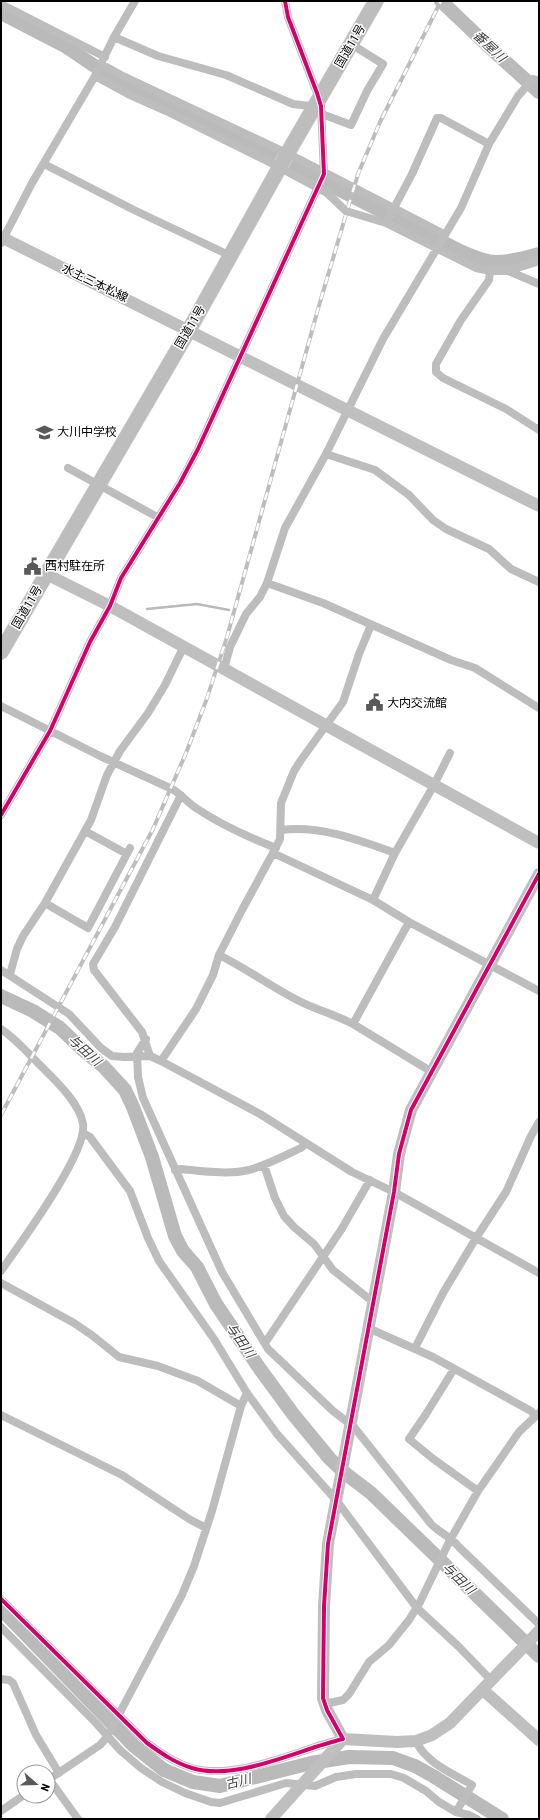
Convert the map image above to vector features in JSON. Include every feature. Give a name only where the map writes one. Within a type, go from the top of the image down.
[{"type":"highway","name":"国道11号","points":[[1,652],[98,483],[189,330],[283,161],[321,107],[351,44],[376,1]]},
{"type":"street","points":[[2,239],[32,182],[96,75],[114,37],[135,1]]},
{"type":"street","points":[[1,815],[50,731],[90,642],[110,606],[121,578],[180,483],[198,449],[319,188],[324,174],[321,107],[288,17],[285,1]]},
{"type":"street","points":[[1,4],[102,62],[120,75],[283,161],[327,193],[346,211],[386,223],[476,268],[508,271],[539,262]]},
{"type":"street","points":[[114,37],[158,56],[226,75],[293,104],[321,107],[351,124],[367,91],[383,64],[351,44]]},
{"type":"street","points":[[96,75],[128,94],[166,111],[283,161],[324,174],[395,208],[444,234]]},
{"type":"street","points":[[224,669],[230,647],[246,614],[260,597],[267,583],[285,528],[326,454],[383,339],[460,208],[489,144],[521,92],[536,80]]},
{"type":"street","points":[[386,223],[412,174],[437,118],[441,118],[489,144]]},
{"type":"street","points":[[44,164],[134,210],[231,256]]},
{"type":"street","name":"水主三本松線","points":[[2,239],[189,330],[240,357],[539,506]]},
{"type":"street","points":[[490,270],[489,280],[461,320],[436,364],[436,372],[443,378],[506,409],[539,430]]},
{"type":"street","points":[[508,271],[539,284]]},
{"type":"street","points":[[326,454],[375,470],[409,495],[433,520],[446,529],[489,549],[511,569],[539,582]]},
{"type":"street","points":[[68,468],[98,483],[159,518]]},
{"type":"street","points":[[46,574],[110,606],[183,648],[224,669],[539,844]]},
{"type":"street","points":[[267,583],[323,603],[451,660],[475,668],[539,708]]},
{"type":"street","points":[[162,1061],[196,1009],[242,910],[275,850],[280,839],[281,803],[294,771],[300,760],[343,702],[359,654],[372,625]]},
{"type":"street","points":[[10,974],[17,949],[23,936],[45,903],[85,831],[97,806],[107,774],[165,685],[183,648]]},
{"type":"street","points":[[1,706],[181,795],[195,807],[226,826],[373,900],[409,922],[491,964],[539,991]]},
{"type":"street","points":[[373,900],[395,853],[434,786],[450,752]]},
{"type":"street","points":[[150,1056],[146,1039],[94,970],[93,964],[115,927],[181,795]]},
{"type":"street","points":[[280,830],[293,828],[346,835],[395,853]]},
{"type":"street","points":[[45,903],[88,928],[129,851],[85,831]]},
{"type":"street","points":[[340,1743],[326,1710],[325,1704],[326,1570],[336,1497],[394,1192],[399,1154],[412,1110],[539,874]]},
{"type":"street","points":[[353,1024],[409,922]]},
{"type":"street","points":[[220,955],[244,967],[300,1002],[353,1024],[432,1072]]},
{"type":"street","points":[[1,970],[10,974],[69,1014],[101,1048],[112,1056],[150,1056],[162,1061],[260,1114],[305,1144],[352,1172],[394,1192],[539,1274]]},
{"type":"street","points":[[1,1029],[21,1044],[59,1084],[80,1112],[84,1126],[77,1151],[64,1176],[48,1203],[1,1271]]},
{"type":"street","points":[[146,1039],[137,1053],[138,1077],[143,1098],[222,1272],[268,1349],[333,1411],[350,1423],[431,1524],[439,1532],[450,1539],[539,1624]]},
{"type":"street","points":[[415,1348],[443,1293],[506,1192],[531,1136],[539,1122]]},
{"type":"street","points":[[82,1133],[90,1136],[130,1191],[148,1238],[159,1261],[214,1339],[247,1393],[277,1434],[336,1497],[418,1605],[492,1679]]},
{"type":"street","points":[[175,1170],[181,1169],[228,1172],[247,1170],[264,1165],[301,1148],[305,1144]]},
{"type":"street","points":[[264,1165],[275,1198],[284,1216],[294,1227],[314,1244],[333,1270],[368,1298],[373,1300]]},
{"type":"street","points":[[265,1343],[322,1256],[341,1230],[370,1180]]},
{"type":"street","points":[[1,1283],[74,1322],[119,1357],[158,1366],[198,1381],[241,1406]]},
{"type":"street","points":[[325,1704],[343,1700],[349,1694],[369,1662],[389,1645],[409,1620],[418,1605],[450,1539],[478,1491],[519,1432],[537,1415],[415,1348],[368,1328]]},
{"type":"street","points":[[454,1369],[409,1439],[432,1458],[478,1491]]},
{"type":"street","points":[[56,1775],[100,1745],[108,1735],[182,1595],[194,1566],[241,1406],[247,1393]]},
{"type":"street","points":[[1,1415],[122,1475],[189,1519],[206,1528]]},
{"type":"street","points":[[1,1599],[118,1717],[147,1743],[170,1759],[193,1768],[212,1771],[248,1768],[340,1743],[416,1741],[432,1735],[450,1723],[539,1631]]},
{"type":"street","points":[[1,1627],[142,1768],[162,1782],[211,1802],[220,1803],[233,1800],[286,1783],[304,1782],[315,1786],[336,1776],[356,1774],[391,1774],[404,1778],[457,1810],[476,1819]]},
{"type":"street","points":[[1,1679],[9,1680],[13,1683],[36,1735],[59,1773]]},
{"type":"street","points":[[483,1690],[539,1740]]},
{"type":"street","points":[[416,1741],[420,1749],[427,1757],[472,1785],[457,1810]]},
{"type":"street","points":[[271,1819],[340,1743]]},
{"type":"street","points":[[56,1790],[78,1819]]},
{"type":"street","points":[[1,1811],[16,1801]]},
{"type":"waterway","name":"番屋川","points":[[441,1],[539,92]]},
{"type":"waterway","points":[[1,13],[65,46],[105,73],[458,250],[481,260],[491,262],[513,261],[539,254]]},
{"type":"waterway","points":[[147,609],[197,604],[229,610]]},
{"type":"waterway","name":"与田川","points":[[1,996],[33,1011],[60,1028],[104,1067],[125,1090],[152,1157],[175,1236],[183,1251],[197,1267],[216,1304],[260,1369],[293,1414],[330,1459],[346,1474],[371,1493],[539,1656]]},
{"type":"waterway","name":"古川","points":[[1,1609],[134,1746],[164,1770],[193,1782],[220,1786],[311,1763],[349,1757],[393,1758],[415,1766],[433,1776],[502,1819]]},
{"type":"railway","points":[[1,1115],[153,829],[186,753],[206,701],[227,637],[318,309],[358,174],[380,122],[441,1]]},
{"type":"cycle path","points":[[1,815],[50,731],[90,642],[110,606],[121,578],[180,483],[198,449],[324,174],[321,106],[288,17],[285,1]]},
{"type":"cycle path","points":[[1,1599],[147,1743],[168,1757],[186,1766],[210,1771],[228,1771],[248,1768],[343,1739],[327,1710],[323,1698],[324,1606],[328,1544],[394,1192],[399,1154],[411,1110],[539,874]]},
{"type":"place","name":"大川中学校","points":[[44,432]]},
{"type":"place","name":"西村駐在所","points":[[32,566]]},
{"type":"place","name":"大内交流館","points":[[374,703]]}]
